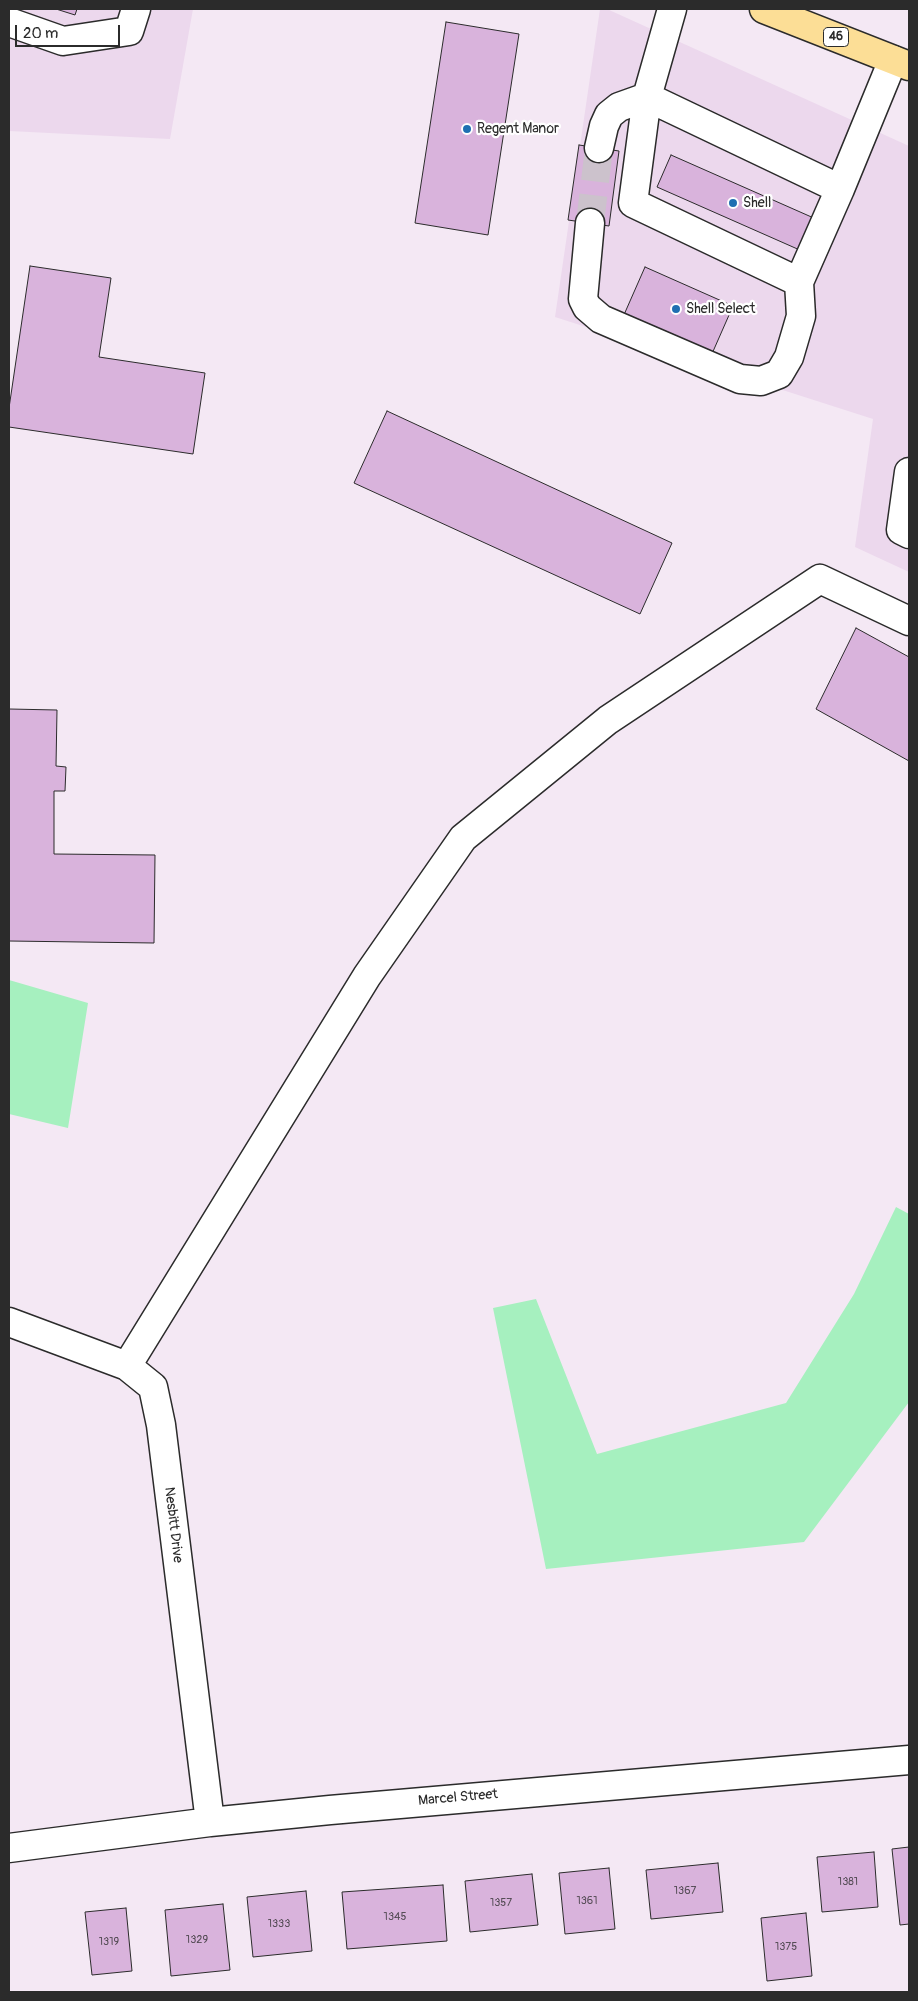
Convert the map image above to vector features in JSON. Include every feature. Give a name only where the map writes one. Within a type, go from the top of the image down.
[{"type":"main road","name":"46","points":[[764,9],[901,63]]},
{"type":"street","points":[[9,22],[63,42],[129,31],[136,9]]},
{"type":"street","points":[[672,9],[647,97],[633,203],[799,282]]},
{"type":"street","points":[[590,224],[583,299],[587,307],[601,319],[740,379],[761,381],[779,374],[789,357],[802,316],[799,282],[840,189],[901,63]]},
{"type":"street","points":[[599,148],[604,126],[609,115],[619,107],[647,97],[840,189]]},
{"type":"street","points":[[909,472],[901,530],[909,534]]},
{"type":"street","points":[[127,1366],[367,976],[463,838],[608,720],[820,579],[909,621]]},
{"type":"street","name":"Nesbitt Drive","points":[[9,1322],[127,1366],[153,1387],[161,1426],[210,1822]]},
{"type":"street","name":"Marcel Street","points":[[9,1848],[210,1822],[340,1809],[909,1760]]},
{"type":"shaded area","points":[[9,9],[193,9],[170,139],[9,131]]},
{"type":"shaded area","points":[[600,9],[607,9],[909,146],[909,572],[855,547],[873,419],[555,317]]},
{"type":"green space","points":[[9,980],[88,1003],[68,1128],[9,1114]]},
{"type":"green space","points":[[896,1207],[909,1214],[909,1402],[804,1542],[546,1569],[493,1308],[536,1299],[597,1454],[786,1403],[854,1294]]},
{"type":"building","points":[[56,9],[77,9],[75,15]]},
{"type":"building","name":"Regent Manor","points":[[446,22],[519,34],[488,235],[415,223]]},
{"type":"building","points":[[579,145],[619,151],[609,226],[568,220]]},
{"type":"building","points":[[671,155],[816,219],[802,251],[657,187]]},
{"type":"building","points":[[30,266],[111,278],[99,357],[205,373],[193,454],[9,427],[9,408]]},
{"type":"building","points":[[645,267],[733,306],[711,356],[623,317]]},
{"type":"building","points":[[387,411],[672,543],[640,614],[354,483]]},
{"type":"building","points":[[856,628],[909,657],[909,761],[816,709]]},
{"type":"building","points":[[9,709],[57,710],[56,766],[66,767],[65,791],[54,791],[54,854],[155,855],[154,943],[9,941]]},
{"type":"building","points":[[909,1847],[909,1924],[900,1925],[892,1849]]},
{"type":"building","points":[[874,1852],[878,1907],[822,1912],[817,1857]]},
{"type":"building","points":[[718,1863],[723,1912],[651,1919],[646,1870]]},
{"type":"building","points":[[609,1868],[615,1929],[565,1934],[559,1873]]},
{"type":"building","points":[[532,1874],[538,1925],[470,1932],[465,1881]]},
{"type":"building","points":[[443,1885],[447,1941],[347,1949],[342,1892]]},
{"type":"building","points":[[306,1891],[312,1951],[253,1957],[247,1897]]},
{"type":"building","points":[[223,1904],[230,1970],[171,1976],[165,1910]]},
{"type":"building","points":[[126,1908],[132,1971],[92,1975],[85,1912]]},
{"type":"building","points":[[806,1913],[812,1976],[767,1981],[761,1918]]},
{"type":"tunnel","points":[[590,223],[599,148]]},
{"type":"place","name":"Regent Manor","points":[[467,129]]},
{"type":"place","name":"Shell","points":[[733,203]]},
{"type":"place","name":"Shell Select","points":[[676,309]]}]
